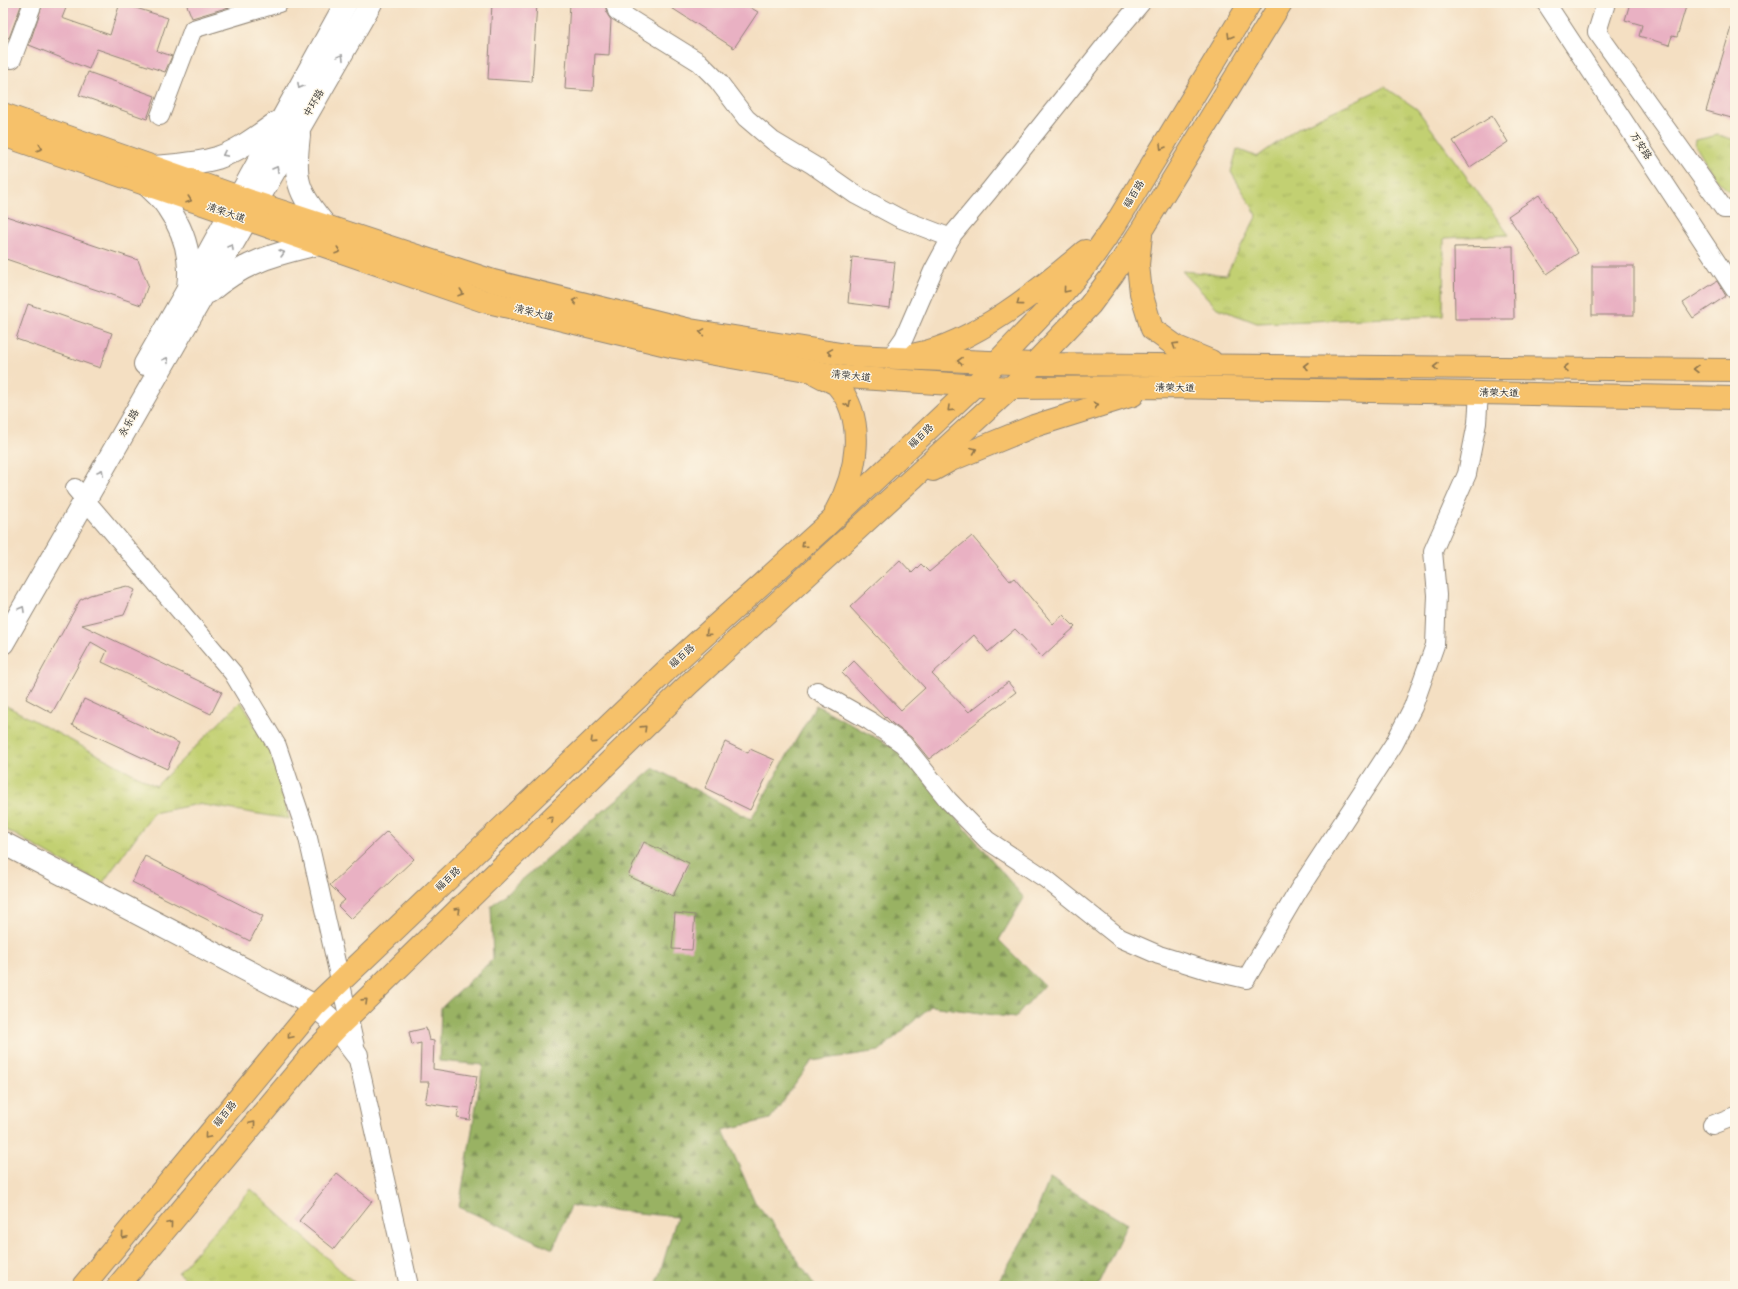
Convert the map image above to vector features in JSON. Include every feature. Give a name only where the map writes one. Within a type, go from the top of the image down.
[{"type":"main road","name":"福百路","points":[[83,1286],[315,1006],[666,671],[829,522],[975,385],[1061,295],[1091,259],[1115,226],[1250,3]]},
{"type":"main road","points":[[118,1286],[309,1058],[343,1022],[689,684],[1011,388],[1090,306],[1141,231],[1281,3]]},
{"type":"main road","name":"清荣大道","points":[[3,114],[151,176],[322,235],[484,301],[675,348],[846,377],[1011,388],[1168,387],[1735,398]]},
{"type":"main road","name":"清荣大道","points":[[3,135],[151,176]]},
{"type":"main road","points":[[892,358],[929,352],[964,337],[1003,314],[1040,287],[1115,226]]},
{"type":"main road","points":[[1141,231],[1138,265],[1141,293],[1152,329],[1176,347],[1224,366]]},
{"type":"main road","name":"清荣大道","points":[[322,235],[493,281],[690,330],[853,356],[1034,364],[1735,370]]},
{"type":"main road","points":[[810,371],[836,384],[850,407],[856,437],[851,478],[829,522]]},
{"type":"main road","points":[[903,488],[950,460],[1034,426],[1109,402],[1168,387]]},
{"type":"street","points":[[3,56],[12,59],[33,3]]},
{"type":"street","points":[[160,116],[193,29],[279,3]]},
{"type":"street","name":"中环路","points":[[291,123],[346,3]]},
{"type":"street","name":"中环路","points":[[243,208],[291,123],[371,3]]},
{"type":"street","points":[[615,3],[617,11],[699,62],[718,82],[746,118],[773,141],[813,165],[856,195],[900,218],[950,238]]},
{"type":"street","name":"万安路","points":[[1546,3],[1735,290]]},
{"type":"street","points":[[1606,3],[1597,32],[1724,209],[1735,209]]},
{"type":"street","points":[[892,358],[904,338],[933,271],[950,238],[1107,43],[1135,5]]},
{"type":"street","points":[[291,123],[299,186],[311,208],[322,235],[281,253],[250,264],[194,295],[190,272],[189,252],[179,226],[151,176],[183,164],[217,158],[291,123]]},
{"type":"street","name":"永乐路","points":[[3,614],[80,493],[243,208]]},
{"type":"street","points":[[816,691],[870,721],[903,744],[948,800],[987,840],[1046,879],[1120,938],[1159,955],[1207,970],[1246,978],[1298,891],[1394,744],[1413,707],[1435,645],[1437,595],[1433,551],[1467,474],[1477,423],[1479,393]]},
{"type":"street","points":[[80,493],[233,673],[277,746],[308,838],[340,982],[343,1022],[357,1056],[408,1285]]},
{"type":"street","name":"永乐路","points":[[3,643],[80,493]]},
{"type":"street","points":[[3,843],[343,1022]]},
{"type":"street","points":[[1712,1124],[1735,1116]]},
{"type":"green space","points":[[1385,87],[1417,109],[1509,235],[1444,238],[1443,316],[1257,323],[1217,308],[1182,271],[1226,275],[1257,215],[1231,172],[1237,149],[1257,157],[1299,127]]},
{"type":"green space","points":[[1718,135],[1735,140],[1735,194],[1722,185],[1717,179],[1707,166],[1695,145],[1696,140]]},
{"type":"green space","points":[[241,701],[273,757],[289,819],[198,804],[153,813],[102,884],[3,828],[3,704],[156,786]]},
{"type":"green space","points":[[816,705],[900,751],[1024,898],[999,940],[1044,985],[1015,1018],[931,1006],[879,1051],[812,1061],[770,1119],[723,1130],[755,1202],[774,1225],[815,1286],[656,1286],[677,1217],[571,1206],[553,1249],[459,1207],[483,1065],[439,1061],[441,1008],[493,959],[491,906],[654,768],[751,819]]},
{"type":"green space","points":[[1050,1178],[1127,1224],[1097,1286],[996,1286],[1030,1227]]},
{"type":"green space","points":[[251,1189],[358,1286],[194,1286],[178,1273]]},
{"type":"building","points":[[3,3],[22,3],[9,38],[3,36]]},
{"type":"building","points":[[43,3],[68,3],[62,18],[110,35],[120,3],[168,18],[157,51],[172,56],[165,72],[97,49],[89,69],[29,45]]},
{"type":"building","points":[[186,3],[243,3],[192,18]]},
{"type":"building","points":[[492,3],[537,3],[532,82],[488,79]]},
{"type":"building","points":[[570,3],[605,3],[607,14],[611,20],[609,55],[595,54],[593,91],[565,89]]},
{"type":"building","points":[[664,3],[743,3],[758,12],[734,48]]},
{"type":"building","points":[[1630,3],[1687,3],[1677,37],[1672,36],[1669,45],[1639,36],[1642,25],[1625,20]]},
{"type":"building","points":[[1732,24],[1735,25],[1735,119],[1706,111]]},
{"type":"building","points":[[88,72],[155,96],[147,119],[79,95]]},
{"type":"building","points":[[1492,116],[1508,142],[1470,167],[1453,141]]},
{"type":"building","points":[[1539,195],[1578,253],[1547,274],[1508,216]]},
{"type":"building","points":[[3,215],[138,260],[148,285],[141,305],[3,258]]},
{"type":"building","points":[[1513,246],[1514,319],[1455,319],[1454,247]]},
{"type":"building","points":[[852,257],[895,262],[890,308],[848,303]]},
{"type":"building","points":[[1592,266],[1634,266],[1634,315],[1592,315]]},
{"type":"building","points":[[1717,281],[1726,296],[1693,318],[1683,303]]},
{"type":"building","points":[[28,304],[112,333],[100,368],[16,339]]},
{"type":"building","points":[[972,536],[1010,581],[1014,578],[1053,624],[1063,615],[1075,627],[1042,657],[1015,629],[988,652],[974,635],[932,674],[969,712],[1008,682],[1016,692],[929,759],[911,737],[886,717],[885,718],[842,673],[854,661],[901,710],[925,688],[850,607],[900,560],[912,573],[921,564],[929,572]]},
{"type":"building","points":[[127,586],[135,590],[124,615],[82,625],[222,692],[211,714],[102,662],[107,651],[91,642],[52,713],[26,699],[80,600],[90,595]]},
{"type":"building","points":[[84,699],[179,743],[167,769],[72,725]]},
{"type":"building","points":[[725,742],[748,753],[750,749],[775,760],[750,810],[705,788]]},
{"type":"building","points":[[387,831],[414,859],[351,919],[338,906],[345,900],[330,885]]},
{"type":"building","points":[[644,842],[689,863],[673,896],[628,876]]},
{"type":"building","points":[[145,856],[263,916],[250,941],[132,882]]},
{"type":"building","points":[[675,913],[695,915],[692,950],[672,949]]},
{"type":"building","points":[[426,1028],[429,1040],[434,1041],[433,1069],[477,1076],[470,1120],[457,1118],[459,1108],[425,1103],[429,1082],[420,1082],[421,1043],[412,1045],[409,1032]]},
{"type":"building","points":[[337,1173],[372,1201],[334,1249],[299,1221]]}]
